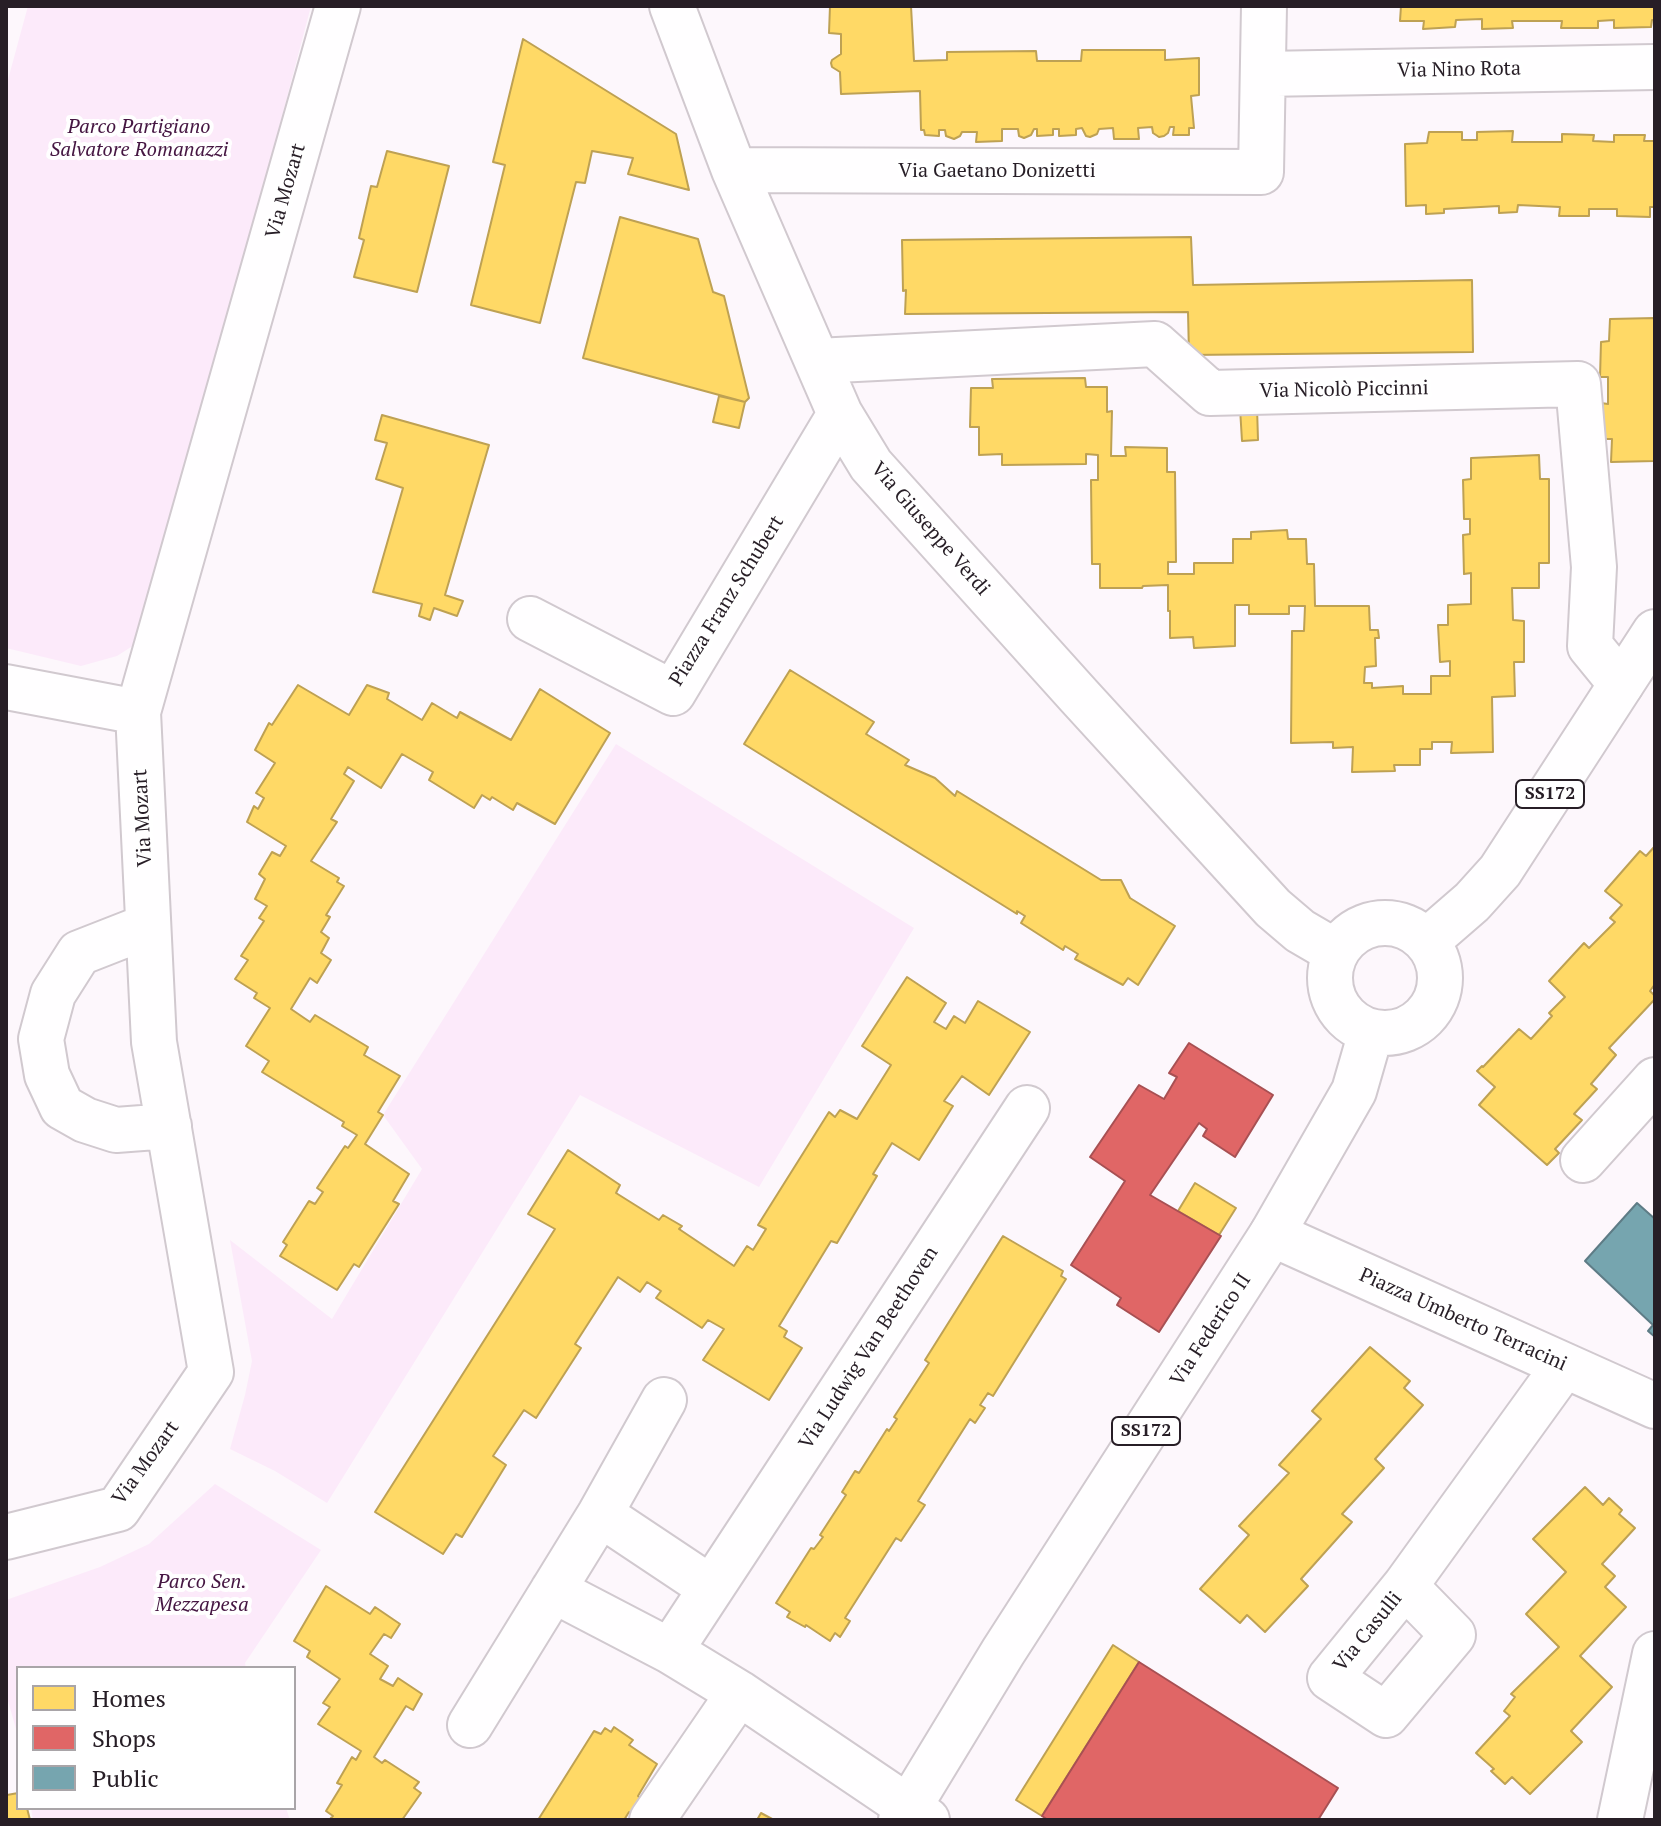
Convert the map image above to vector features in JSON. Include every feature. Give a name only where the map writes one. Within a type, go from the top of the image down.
[{"type":"street","name":"Via Mozart","points":[[6,1537],[118,1509],[211,1372],[154,1042],[138,712],[338,6]]},
{"type":"street","name":"Via Giuseppe Verdi","points":[[672,6],[734,170],[840,414],[871,465],[1262,896],[1300,931],[1336,952]]},
{"type":"street","points":[[1263,74],[1264,6]]},
{"type":"street","name":"Via Nino Rota","points":[[1263,74],[1655,67]]},
{"type":"street","name":"Via Gaetano Donizetti","points":[[734,170],[1261,172],[1263,74]]},
{"type":"street","name":"Via Nicolò Piccinni","points":[[817,361],[1155,344],[1210,393],[1578,384],[1594,567],[1590,646],[1621,684]]},
{"type":"street","name":"Piazza Franz Schubert","points":[[530,619],[673,693],[840,414]]},
{"type":"street","name":"SS172","points":[[1427,941],[1472,902],[1500,871],[1655,632]]},
{"type":"street","points":[[6,687],[138,712]]},
{"type":"street","points":[[1386,922],[1401,924],[1427,941],[1441,969],[1436,1000],[1428,1014],[1403,1031],[1387,1034],[1358,1027],[1347,1018],[1332,994],[1331,965],[1345,940],[1356,930],[1386,922]]},
{"type":"street","points":[[148,926],[79,953],[53,994],[41,1039],[47,1075],[62,1107],[85,1120],[116,1130],[169,1126]]},
{"type":"street","name":"Via Federico II","points":[[912,1816],[1003,1652],[1272,1234],[1354,1091],[1371,1032]]},
{"type":"street","points":[[1583,1160],[1655,1080]]},
{"type":"street","name":"Via Ludwig Van Beethoven","points":[[670,1651],[1027,1108]]},
{"type":"street","name":"Piazza Umberto Terracini","points":[[1272,1234],[1655,1406]]},
{"type":"street","name":"Via Casulli","points":[[1405,1586],[1564,1366]]},
{"type":"street","points":[[470,1725],[600,1514],[664,1400]]},
{"type":"street","points":[[600,1514],[711,1588]]},
{"type":"street","points":[[553,1590],[670,1651],[739,1693],[912,1816]]},
{"type":"street","points":[[1620,1820],[1655,1654]]},
{"type":"street","points":[[652,1820],[739,1693]]},
{"type":"green space","name":"Parco Partigiano Salvatore Romanazzi","points":[[28,6],[311,6],[145,638],[117,656],[81,666],[6,648],[6,87]]},
{"type":"green space","points":[[616,744],[914,928],[759,1187],[580,1095],[327,1503],[275,1471],[230,1449],[252,1361],[230,1240],[332,1319],[422,1169],[383,1115]]},
{"type":"green space","name":"Parco Sen. Mezzapesa","points":[[215,1484],[321,1550],[246,1666],[16,1666],[16,1729],[6,1694],[6,1600],[100,1567],[149,1544]]},
{"type":"green space","points":[[31,1810],[287,1810],[290,1820],[33,1820]]},
{"type":"building: Homes","points":[[830,6],[911,6],[914,61],[947,60],[947,52],[1036,51],[1037,61],[1081,61],[1082,50],[1165,50],[1165,60],[1199,58],[1199,95],[1191,96],[1194,128],[1189,128],[1189,135],[1173,135],[1174,127],[1170,127],[1168,133],[1159,137],[1153,133],[1152,127],[1138,128],[1139,139],[1114,139],[1113,128],[1099,129],[1097,134],[1090,137],[1082,128],[1076,129],[1076,135],[1059,136],[1059,129],[1053,129],[1053,135],[1037,136],[1037,129],[1034,129],[1031,135],[1024,138],[1019,136],[1018,129],[1002,129],[1002,141],[976,142],[977,132],[962,132],[954,139],[946,136],[945,130],[939,130],[939,136],[925,135],[921,130],[920,91],[841,94],[840,72],[831,63],[841,54],[841,34],[829,33]]},
{"type":"building: Homes","points":[[1401,6],[1655,6],[1655,20],[1652,20],[1651,27],[1614,28],[1614,20],[1598,21],[1598,28],[1561,28],[1562,21],[1512,21],[1513,28],[1482,29],[1482,19],[1456,20],[1455,27],[1423,29],[1424,21],[1400,21]]},
{"type":"building: Homes","points":[[523,39],[676,134],[689,190],[628,174],[633,158],[592,151],[585,183],[576,182],[540,323],[471,305],[505,165],[493,162]]},
{"type":"building: Homes","points":[[1513,131],[1512,142],[1562,142],[1562,134],[1594,135],[1593,141],[1614,142],[1614,135],[1645,135],[1644,141],[1655,141],[1655,207],[1650,207],[1650,217],[1617,216],[1617,209],[1589,209],[1589,216],[1559,216],[1560,207],[1518,205],[1517,212],[1499,213],[1499,206],[1444,209],[1444,213],[1426,214],[1426,205],[1406,206],[1405,144],[1427,143],[1429,132],[1462,132],[1462,140],[1477,140],[1477,132]]},
{"type":"building: Homes","points":[[387,151],[449,166],[417,292],[354,277],[364,240],[359,238],[371,186],[377,187]]},
{"type":"building: Homes","points":[[620,217],[698,239],[713,292],[724,296],[749,398],[745,402],[583,358]]},
{"type":"building: Homes","points":[[1191,237],[1193,285],[1472,280],[1473,352],[1189,355],[1188,312],[905,314],[902,240]]},
{"type":"building: Homes","points":[[1655,318],[1655,461],[1611,462],[1612,439],[1600,439],[1601,403],[1608,404],[1608,377],[1600,377],[1601,342],[1609,341],[1610,319]]},
{"type":"building: Homes","points":[[1085,378],[1086,387],[1107,387],[1107,412],[1112,411],[1111,456],[1126,456],[1125,447],[1167,448],[1167,472],[1175,472],[1176,562],[1168,562],[1168,574],[1194,574],[1194,563],[1233,563],[1233,539],[1251,539],[1251,532],[1287,530],[1288,539],[1306,539],[1307,564],[1314,564],[1315,606],[1369,606],[1370,630],[1378,630],[1379,638],[1375,638],[1376,666],[1365,667],[1364,683],[1372,683],[1372,688],[1403,686],[1403,694],[1431,694],[1431,676],[1450,676],[1450,661],[1440,662],[1438,625],[1448,625],[1448,605],[1471,604],[1471,573],[1464,574],[1463,535],[1470,534],[1470,519],[1464,519],[1463,480],[1471,479],[1471,458],[1539,455],[1540,479],[1549,479],[1549,563],[1539,563],[1539,588],[1512,588],[1513,620],[1524,621],[1524,662],[1514,662],[1515,696],[1492,697],[1493,752],[1451,753],[1452,742],[1432,742],[1432,749],[1420,749],[1420,765],[1394,765],[1395,771],[1352,772],[1353,747],[1333,748],[1333,742],[1291,743],[1292,631],[1304,631],[1305,606],[1289,606],[1289,614],[1249,614],[1249,605],[1235,605],[1235,646],[1194,648],[1193,637],[1170,638],[1168,585],[1100,588],[1100,564],[1092,564],[1091,480],[1098,480],[1098,455],[1086,454],[1086,464],[1002,465],[1002,454],[979,455],[979,427],[970,427],[971,388],[993,388],[992,379]]},
{"type":"building: Homes","points":[[719,396],[745,402],[739,428],[713,422]]},
{"type":"building: Homes","points":[[1257,407],[1258,440],[1242,441],[1240,408]]},
{"type":"building: Homes","points":[[382,415],[489,445],[445,595],[463,601],[457,616],[434,608],[430,620],[419,616],[422,604],[373,592],[403,488],[376,479],[387,443],[375,440]]},
{"type":"building: Homes","points":[[790,670],[874,722],[866,734],[909,760],[905,765],[935,778],[955,796],[957,791],[1101,880],[1121,880],[1130,898],[1175,926],[1138,985],[1128,978],[1123,985],[1075,959],[1078,954],[1065,946],[1063,950],[1021,923],[1025,916],[1017,911],[1017,914],[744,744]]},
{"type":"building: Homes","points":[[298,685],[349,715],[367,685],[389,693],[387,699],[422,720],[432,703],[457,718],[460,712],[511,740],[540,689],[610,733],[555,824],[517,803],[513,810],[492,797],[490,800],[482,795],[474,808],[429,780],[433,772],[402,754],[381,788],[348,767],[344,774],[354,781],[331,819],[337,822],[311,861],[339,878],[337,882],[344,886],[326,915],[330,917],[321,932],[329,938],[321,953],[331,960],[317,983],[310,978],[291,1009],[310,1022],[315,1015],[368,1047],[364,1055],[400,1076],[378,1112],[383,1115],[365,1144],[409,1174],[393,1201],[399,1204],[359,1267],[354,1264],[337,1290],[280,1256],[287,1245],[283,1242],[309,1201],[315,1204],[323,1192],[317,1188],[345,1146],[348,1148],[357,1135],[342,1126],[344,1122],[262,1072],[269,1061],[246,1046],[270,1008],[254,998],[257,993],[235,979],[248,960],[241,956],[264,921],[259,918],[267,906],[255,899],[265,879],[259,874],[272,852],[280,856],[286,846],[247,822],[254,806],[258,809],[264,798],[256,793],[275,763],[255,750],[269,723],[272,725]]},
{"type":"building: Homes","points":[[1655,846],[1655,984],[1650,991],[1655,999],[1609,1048],[1616,1055],[1591,1084],[1597,1089],[1574,1114],[1582,1120],[1555,1149],[1559,1153],[1547,1165],[1479,1105],[1495,1087],[1477,1071],[1519,1029],[1531,1039],[1552,1016],[1549,1013],[1565,997],[1549,981],[1584,943],[1589,948],[1615,922],[1610,918],[1622,905],[1605,891],[1640,851],[1646,856]]},
{"type":"building: Homes","points":[[907,977],[946,1003],[934,1022],[946,1029],[954,1016],[965,1023],[978,1001],[1030,1032],[989,1095],[962,1076],[944,1101],[953,1106],[919,1160],[892,1143],[873,1174],[877,1176],[837,1243],[831,1241],[779,1326],[787,1331],[784,1337],[802,1348],[769,1400],[703,1360],[724,1329],[708,1320],[702,1328],[656,1298],[661,1291],[647,1282],[640,1292],[618,1277],[575,1344],[581,1348],[536,1418],[524,1410],[493,1456],[506,1465],[462,1537],[456,1534],[443,1554],[375,1512],[555,1229],[528,1214],[568,1150],[620,1185],[616,1193],[659,1220],[663,1215],[682,1226],[679,1229],[734,1266],[747,1246],[753,1250],[766,1229],[758,1225],[829,1112],[835,1117],[840,1110],[857,1119],[891,1065],[862,1046]]},
{"type":"building: Homes","points":[[1195,1183],[1236,1208],[1219,1235],[1178,1211]]},
{"type":"building: Homes","points":[[1003,1236],[1063,1271],[1061,1276],[1066,1279],[993,1396],[988,1393],[980,1405],[985,1408],[975,1423],[970,1419],[918,1501],[925,1505],[901,1541],[896,1538],[845,1618],[850,1621],[840,1637],[835,1633],[830,1641],[787,1617],[790,1612],[776,1603],[811,1548],[814,1549],[823,1537],[820,1535],[846,1495],[842,1492],[855,1471],[859,1473],[887,1429],[889,1431],[897,1419],[894,1417],[929,1363],[925,1360]]},
{"type":"building: Homes","points":[[1370,1347],[1410,1381],[1404,1388],[1423,1405],[1375,1459],[1384,1468],[1342,1514],[1352,1522],[1301,1579],[1308,1586],[1265,1632],[1247,1615],[1240,1623],[1200,1589],[1249,1535],[1239,1526],[1289,1473],[1279,1465],[1321,1419],[1312,1411]]},
{"type":"building: Homes","points":[[1585,1487],[1603,1505],[1609,1498],[1622,1510],[1619,1514],[1635,1528],[1602,1564],[1615,1576],[1605,1587],[1626,1607],[1580,1656],[1612,1687],[1571,1731],[1582,1742],[1530,1794],[1512,1777],[1505,1784],[1476,1753],[1510,1716],[1504,1711],[1515,1697],[1511,1694],[1559,1647],[1526,1614],[1566,1572],[1533,1539]]},
{"type":"building: Homes","points":[[326,1586],[370,1614],[375,1607],[400,1624],[391,1638],[384,1634],[370,1654],[388,1666],[380,1679],[393,1686],[398,1678],[422,1694],[413,1710],[406,1706],[374,1757],[382,1763],[385,1760],[419,1782],[414,1788],[421,1793],[402,1820],[329,1820],[333,1816],[326,1811],[342,1785],[337,1783],[352,1757],[356,1760],[361,1751],[318,1724],[330,1707],[323,1703],[340,1679],[307,1657],[310,1651],[294,1641]]},
{"type":"building: Homes","points":[[1113,1645],[1139,1662],[1042,1816],[1016,1800]]},
{"type":"building: Homes","points":[[614,1727],[633,1740],[629,1745],[657,1764],[638,1796],[643,1800],[634,1816],[629,1812],[624,1820],[538,1820],[594,1731],[601,1734],[605,1728],[611,1732]]},
{"type":"building: Homes","points":[[6,1791],[7,1795],[16,1793],[16,1810],[28,1810],[30,1820],[6,1820]]},
{"type":"building: Homes","points":[[761,1813],[774,1820],[757,1820]]},
{"type":"building: Shops","points":[[1189,1043],[1273,1095],[1235,1157],[1203,1136],[1207,1129],[1199,1123],[1150,1195],[1221,1236],[1159,1332],[1117,1305],[1121,1298],[1071,1265],[1125,1181],[1090,1157],[1139,1085],[1164,1099],[1177,1077],[1169,1073]]},
{"type":"building: Shops","points":[[1139,1662],[1338,1788],[1318,1820],[1048,1820],[1042,1816]]},
{"type":"building: Public","points":[[1637,1203],[1655,1219],[1655,1337],[1648,1331],[1653,1325],[1585,1261]]}]
